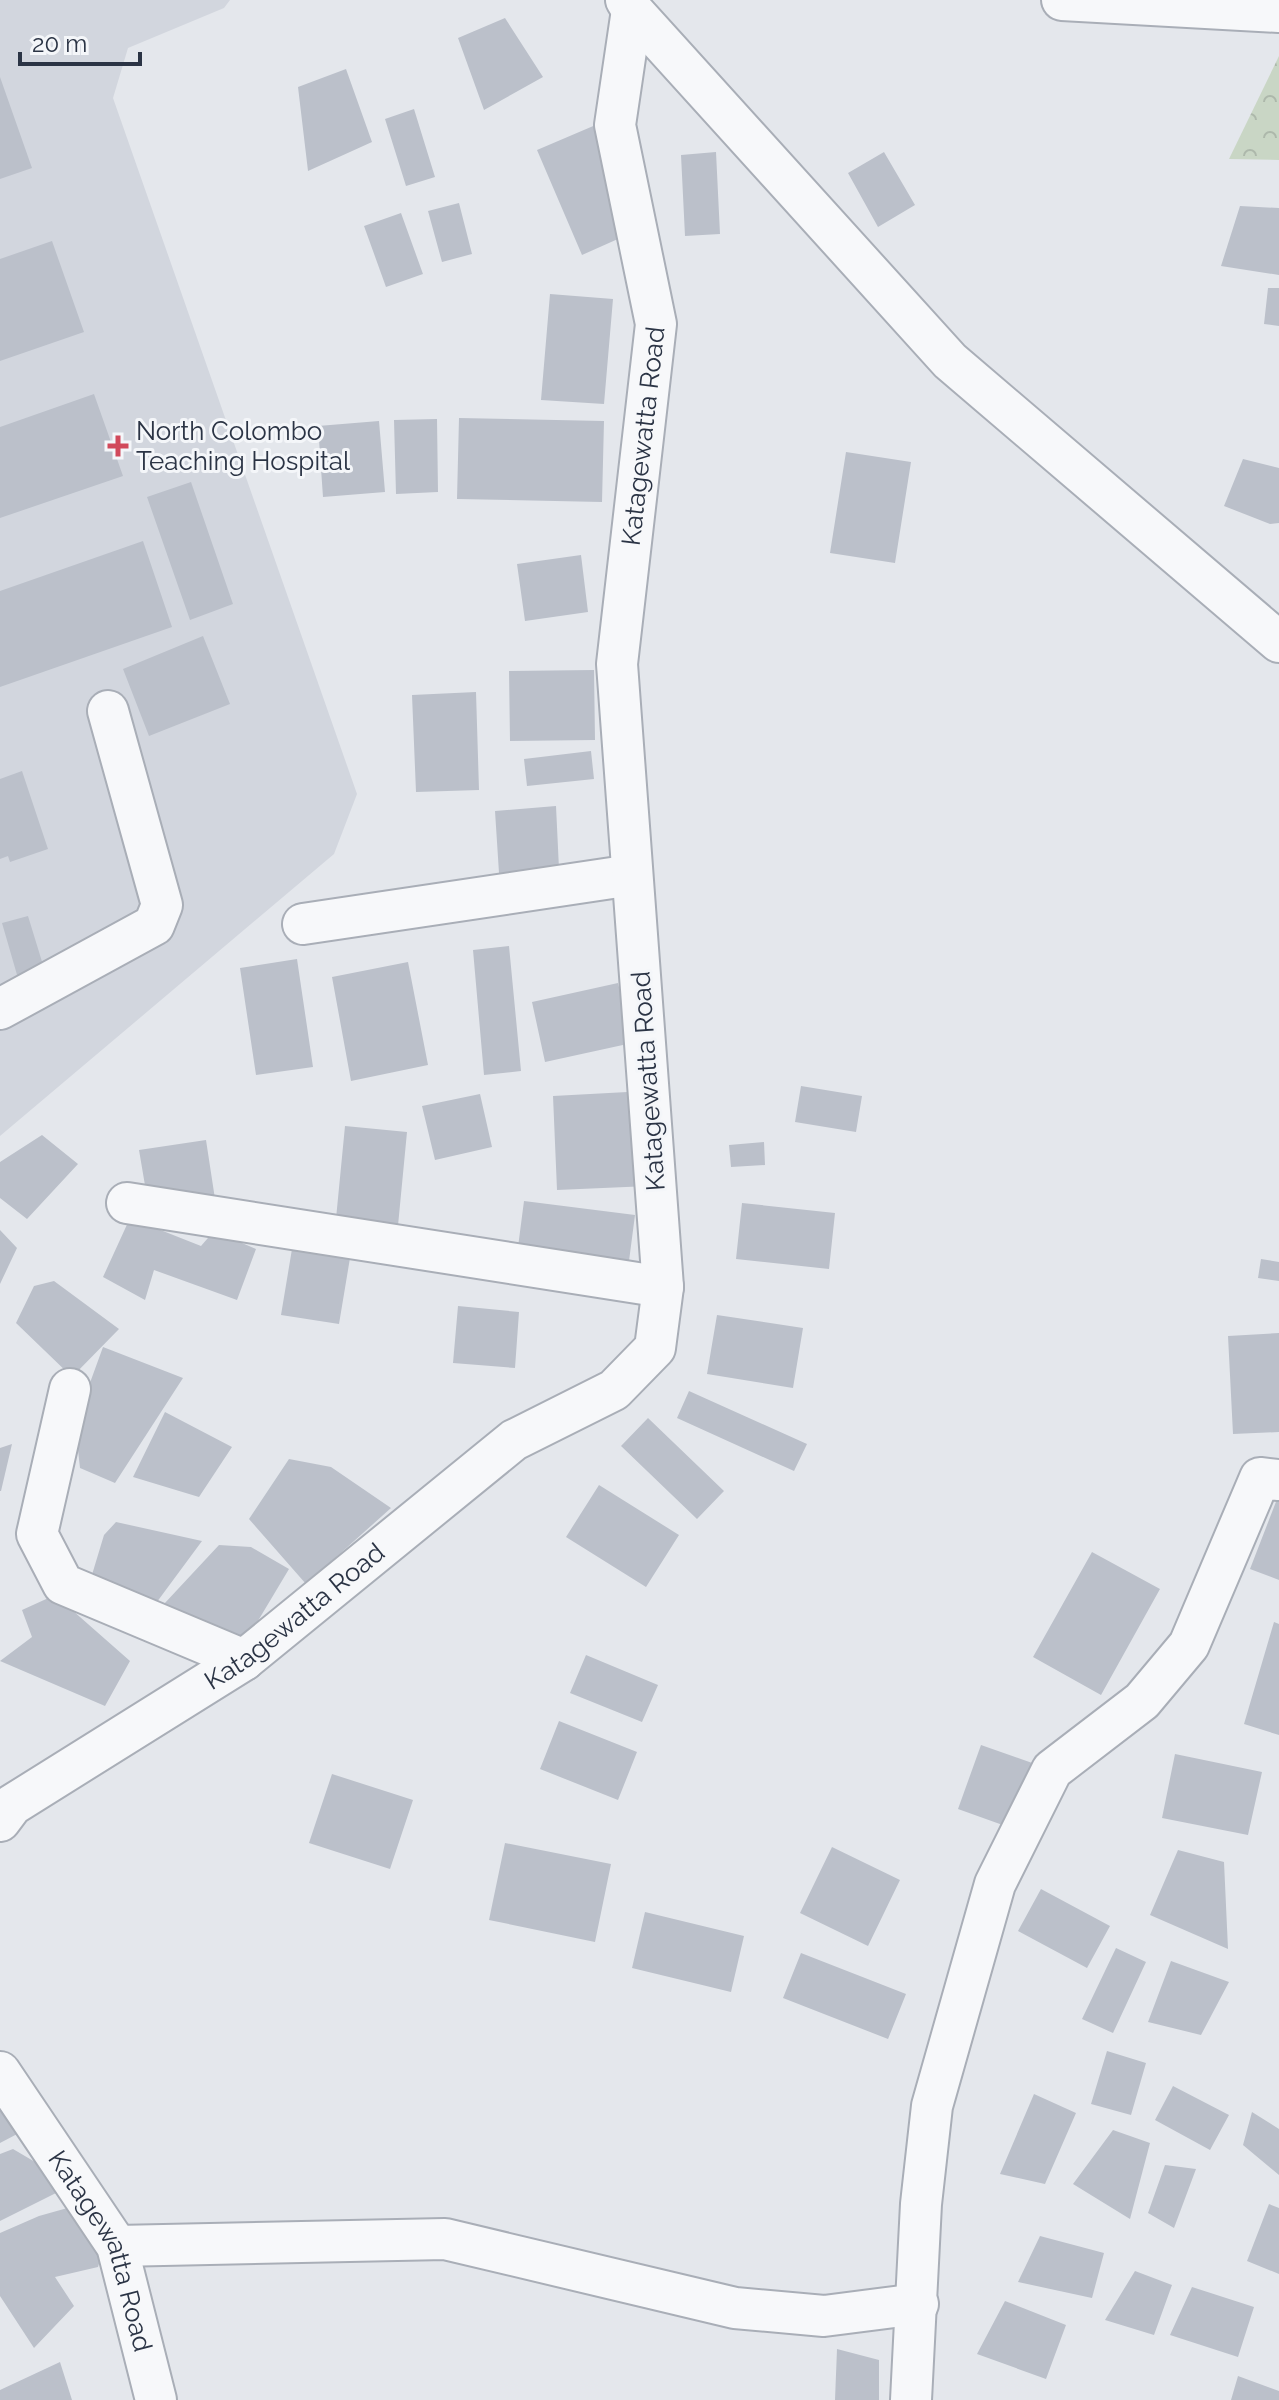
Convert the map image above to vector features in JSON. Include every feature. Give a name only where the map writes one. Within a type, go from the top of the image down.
[{"type":"street","points":[[1062,0],[1279,12]]},
{"type":"street","points":[[629,5],[950,361],[1279,642]]},
{"type":"street","name":"Katagewatta Road","points":[[0,1821],[12,1805],[244,1660],[514,1440],[614,1390],[655,1348],[663,1287],[617,664],[656,324],[615,125],[629,5]]},
{"type":"street","points":[[0,1009],[154,925],[162,905],[108,711]]},
{"type":"street","points":[[303,924],[632,875]]},
{"type":"street","points":[[127,1203],[663,1287]]},
{"type":"street","points":[[70,1389],[37,1534],[63,1584],[244,1660]]},
{"type":"street","points":[[911,2400],[921,2204],[932,2106],[995,1884],[1052,1770],[1142,1701],[1189,1645],[1260,1478],[1279,1480]]},
{"type":"street","name":"Katagewatta Road","points":[[0,2072],[117,2246],[156,2400]]},
{"type":"street","points":[[117,2246],[445,2239],[735,2308],[824,2316],[918,2304]]},
{"type":"shaded area","name":"North Colombo Teaching Hospital","points":[[0,0],[230,0],[224,8],[128,48],[113,98],[357,794],[334,854],[0,1136]]},
{"type":"green space","points":[[1279,56],[1279,160],[1229,159]]},
{"type":"building","points":[[505,18],[543,77],[484,110],[458,38]]},
{"type":"building","points":[[346,69],[372,142],[308,171],[298,87]]},
{"type":"building","points":[[0,77],[32,168],[0,179]]},
{"type":"building","points":[[414,109],[435,177],[406,186],[385,119]]},
{"type":"building","points":[[612,118],[656,222],[582,255],[537,150]]},
{"type":"building","points":[[716,152],[720,234],[685,236],[681,155]]},
{"type":"building","points":[[884,152],[915,205],[878,227],[848,173]]},
{"type":"building","points":[[459,203],[472,254],[442,262],[428,211]]},
{"type":"building","points":[[1240,206],[1279,208],[1279,275],[1221,266]]},
{"type":"building","points":[[401,213],[423,274],[386,287],[364,226]]},
{"type":"building","points":[[52,241],[84,332],[0,361],[0,259]]},
{"type":"building","points":[[1268,288],[1279,288],[1279,326],[1264,324]]},
{"type":"building","points":[[550,294],[613,299],[604,404],[541,400]]},
{"type":"building","points":[[94,394],[123,476],[0,518],[0,427]]},
{"type":"building","points":[[459,418],[604,421],[602,502],[457,499]]},
{"type":"building","points":[[437,419],[438,492],[396,494],[394,420]]},
{"type":"building","points":[[379,421],[385,492],[323,497],[318,426]]},
{"type":"building","points":[[846,452],[911,462],[895,563],[830,553]]},
{"type":"building","points":[[1243,459],[1279,468],[1279,523],[1270,524],[1224,506]]},
{"type":"building","points":[[191,482],[233,604],[190,620],[147,497]]},
{"type":"building","points":[[143,541],[172,627],[0,687],[0,591]]},
{"type":"building","points":[[581,555],[588,612],[525,621],[517,564]]},
{"type":"building","points":[[203,636],[230,704],[149,736],[123,669]]},
{"type":"building","points":[[594,670],[595,740],[510,741],[509,671]]},
{"type":"building","points":[[476,692],[479,790],[416,792],[412,695]]},
{"type":"building","points":[[591,751],[594,779],[527,786],[524,759]]},
{"type":"building","points":[[22,771],[48,849],[10,862],[8,856],[0,859],[0,779]]},
{"type":"building","points":[[556,806],[559,869],[499,873],[495,811]]},
{"type":"building","points":[[28,916],[51,991],[24,999],[2,923]]},
{"type":"building","points":[[509,946],[521,1071],[484,1075],[473,950]]},
{"type":"building","points":[[297,959],[313,1067],[256,1075],[240,968]]},
{"type":"building","points":[[408,962],[428,1065],[351,1081],[332,977]]},
{"type":"building","points":[[618,983],[632,1043],[545,1062],[532,1002]]},
{"type":"building","points":[[801,1086],[862,1096],[856,1132],[795,1122]]},
{"type":"building","points":[[646,1091],[649,1186],[557,1190],[553,1096]]},
{"type":"building","points":[[480,1094],[492,1147],[435,1160],[422,1106]]},
{"type":"building","points":[[345,1126],[407,1132],[397,1236],[335,1229]]},
{"type":"building","points":[[42,1135],[78,1164],[27,1219],[0,1198],[0,1162]]},
{"type":"building","points":[[206,1140],[215,1199],[149,1209],[139,1150]]},
{"type":"building","points":[[764,1142],[765,1165],[731,1167],[729,1145]]},
{"type":"building","points":[[524,1201],[635,1215],[629,1261],[518,1247]]},
{"type":"building","points":[[742,1203],[835,1213],[829,1269],[736,1259]]},
{"type":"building","points":[[130,1218],[201,1246],[214,1231],[256,1249],[237,1300],[154,1270],[145,1300],[103,1277]]},
{"type":"building","points":[[0,1230],[17,1248],[0,1284]]},
{"type":"building","points":[[292,1249],[350,1258],[339,1324],[281,1315]]},
{"type":"building","points":[[1261,1259],[1279,1262],[1279,1281],[1258,1278]]},
{"type":"building","points":[[54,1281],[119,1329],[72,1377],[16,1323],[34,1286]]},
{"type":"building","points":[[458,1306],[519,1312],[515,1368],[453,1363]]},
{"type":"building","points":[[717,1315],[803,1328],[793,1388],[707,1374]]},
{"type":"building","points":[[1279,1333],[1279,1432],[1233,1434],[1228,1336]]},
{"type":"building","points":[[103,1347],[183,1378],[115,1483],[80,1468],[77,1441],[87,1391]]},
{"type":"building","points":[[689,1391],[807,1444],[794,1471],[677,1418]]},
{"type":"building","points":[[165,1412],[232,1447],[199,1497],[133,1477]]},
{"type":"building","points":[[648,1418],[724,1491],[697,1519],[621,1446]]},
{"type":"building","points":[[12,1444],[1,1491],[0,1491],[0,1448]]},
{"type":"building","points":[[289,1459],[331,1467],[391,1508],[306,1584],[249,1519]]},
{"type":"building","points":[[599,1485],[679,1535],[646,1587],[566,1537]]},
{"type":"building","points":[[1279,1494],[1279,1580],[1250,1569]]},
{"type":"building","points":[[116,1522],[202,1541],[151,1610],[91,1578],[104,1535]]},
{"type":"building","points":[[219,1545],[251,1547],[289,1569],[243,1646],[164,1604]]},
{"type":"building","points":[[1092,1552],[1160,1589],[1101,1695],[1033,1657]]},
{"type":"building","points":[[55,1595],[130,1661],[105,1706],[0,1661],[32,1637],[22,1610]]},
{"type":"building","points":[[1274,1622],[1279,1624],[1279,1735],[1244,1724]]},
{"type":"building","points":[[586,1655],[658,1685],[642,1722],[570,1693]]},
{"type":"building","points":[[559,1721],[637,1752],[618,1800],[540,1769]]},
{"type":"building","points":[[981,1745],[1052,1770],[1028,1834],[958,1809]]},
{"type":"building","points":[[1175,1754],[1262,1772],[1248,1835],[1162,1818]]},
{"type":"building","points":[[332,1774],[413,1800],[390,1869],[309,1843]]},
{"type":"building","points":[[505,1843],[611,1864],[595,1942],[489,1920]]},
{"type":"building","points":[[832,1847],[900,1880],[868,1946],[800,1913]]},
{"type":"building","points":[[1178,1850],[1224,1862],[1228,1949],[1150,1915]]},
{"type":"building","points":[[1041,1889],[1110,1926],[1087,1968],[1018,1931]]},
{"type":"building","points":[[645,1912],[744,1936],[731,1992],[632,1968]]},
{"type":"building","points":[[1116,1948],[1146,1962],[1113,2033],[1082,2019]]},
{"type":"building","points":[[801,1953],[906,1994],[888,2039],[783,1998]]},
{"type":"building","points":[[1171,1961],[1229,1982],[1201,2035],[1148,2022]]},
{"type":"building","points":[[1107,2051],[1146,2063],[1131,2115],[1091,2104]]},
{"type":"building","points":[[1173,2086],[1229,2115],[1210,2150],[1155,2120]]},
{"type":"building","points":[[1034,2094],[1076,2113],[1045,2184],[1000,2174]]},
{"type":"building","points":[[0,2098],[21,2132],[0,2143]]},
{"type":"building","points":[[1252,2112],[1279,2129],[1279,2175],[1243,2145]]},
{"type":"building","points":[[1113,2130],[1150,2143],[1130,2219],[1073,2184]]},
{"type":"building","points":[[13,2149],[47,2169],[60,2191],[0,2221],[0,2154]]},
{"type":"building","points":[[1165,2165],[1196,2169],[1174,2228],[1148,2213]]},
{"type":"building","points":[[1269,2204],[1279,2208],[1279,2274],[1247,2261]]},
{"type":"building","points":[[71,2207],[102,2254],[98,2267],[55,2277],[74,2306],[34,2348],[0,2296],[0,2233],[39,2216]]},
{"type":"building","points":[[1040,2236],[1104,2253],[1092,2298],[1018,2282]]},
{"type":"building","points":[[1135,2271],[1172,2285],[1154,2335],[1105,2320]]},
{"type":"building","points":[[1192,2287],[1254,2307],[1238,2357],[1170,2335]]},
{"type":"building","points":[[1005,2301],[1066,2325],[1046,2379],[977,2354]]},
{"type":"building","points":[[837,2349],[879,2360],[879,2400],[835,2400]]},
{"type":"building","points":[[60,2362],[72,2400],[0,2400],[0,2390]]},
{"type":"building","points":[[1238,2376],[1279,2391],[1279,2400],[1231,2400]]},
{"type":"place","name":"North Colombo Teaching Hospital","points":[[118,446]]}]
